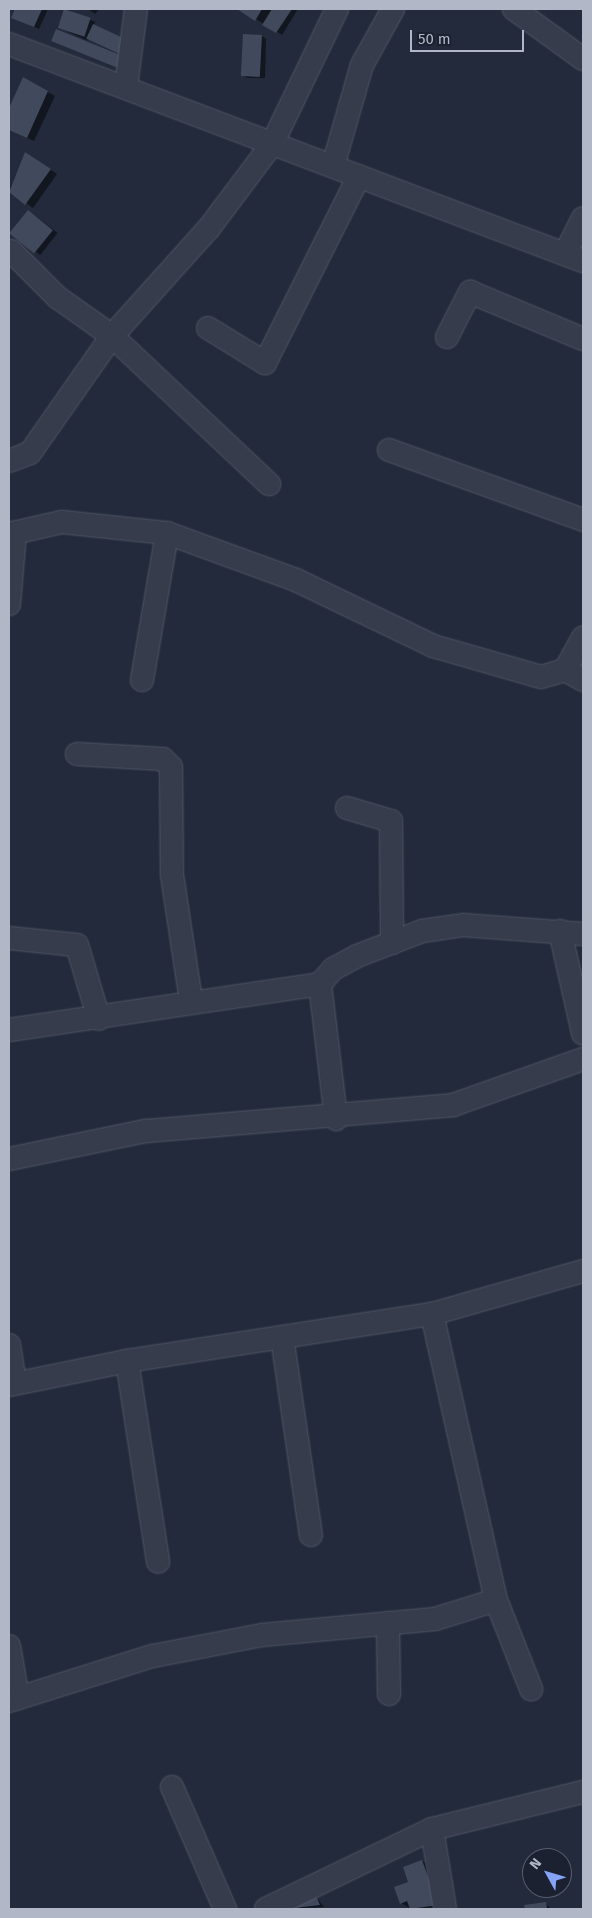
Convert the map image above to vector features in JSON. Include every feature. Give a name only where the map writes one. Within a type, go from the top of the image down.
[{"type":"street","points":[[126,87],[136,9]]},
{"type":"street","points":[[9,461],[20,461],[30,453],[112,336],[209,228],[272,144],[337,9]]},
{"type":"street","points":[[333,166],[362,65],[393,9]]},
{"type":"street","points":[[514,9],[583,59]]},
{"type":"street","points":[[9,44],[574,258],[583,218]]},
{"type":"street","points":[[208,328],[265,363],[359,176]]},
{"type":"street","points":[[11,251],[57,297],[112,336],[269,484]]},
{"type":"street","points":[[446,337],[470,292],[583,339]]},
{"type":"street","points":[[388,450],[583,520]]},
{"type":"street","points":[[9,604],[12,533],[62,522],[167,533],[296,580],[434,646],[541,677],[574,675],[583,638]]},
{"type":"street","points":[[142,680],[151,602],[167,533]]},
{"type":"street","points":[[77,754],[163,759],[171,767],[172,875],[191,1001]]},
{"type":"street","points":[[347,808],[392,821],[392,943]]},
{"type":"street","points":[[9,1030],[99,1019],[191,1001],[320,984],[333,969],[422,931],[463,925],[583,934]]},
{"type":"street","points":[[560,931],[583,1033]]},
{"type":"street","points":[[9,938],[77,945],[99,1019]]},
{"type":"street","points":[[320,984],[336,1118]]},
{"type":"street","points":[[9,1159],[146,1131],[336,1118],[453,1105],[583,1060]]},
{"type":"street","points":[[9,1345],[12,1384],[127,1361],[432,1314],[582,1276]]},
{"type":"street","points":[[432,1314],[496,1600],[531,1689]]},
{"type":"street","points":[[282,1337],[311,1535]]},
{"type":"street","points":[[127,1361],[158,1562]]},
{"type":"street","points":[[9,1646],[13,1700],[153,1656],[262,1635],[435,1619],[496,1600]]},
{"type":"street","points":[[388,1623],[389,1694]]},
{"type":"street","points":[[172,1787],[225,1909]]},
{"type":"street","points":[[266,1909],[432,1829],[583,1792]]},
{"type":"street","points":[[432,1829],[445,1909]]},
{"type":"building","points":[[15,9],[42,9],[34,27],[11,18]]},
{"type":"building","points":[[64,9],[91,18],[84,37],[58,28]]},
{"type":"building","points":[[237,9],[262,9],[255,21]]},
{"type":"building","points":[[272,9],[292,9],[276,33],[262,25]]},
{"type":"building","points":[[93,24],[127,40],[121,55],[86,39]]},
{"type":"building","points":[[56,29],[123,56],[118,68],[51,41]]},
{"type":"building","points":[[243,34],[262,35],[260,77],[241,76]]},
{"type":"building","points":[[23,77],[48,91],[27,138],[9,130],[9,108]]},
{"type":"building","points":[[25,152],[51,169],[25,205],[9,192]]},
{"type":"building","points":[[28,210],[53,230],[34,253],[9,233]]},
{"type":"building","points":[[422,1860],[438,1905],[410,1909],[407,1901],[400,1904],[394,1887],[408,1882],[403,1867]]},
{"type":"building","points":[[315,1893],[320,1905],[286,1909]]},
{"type":"building","points":[[546,1902],[547,1909],[525,1909],[524,1905]]}]
